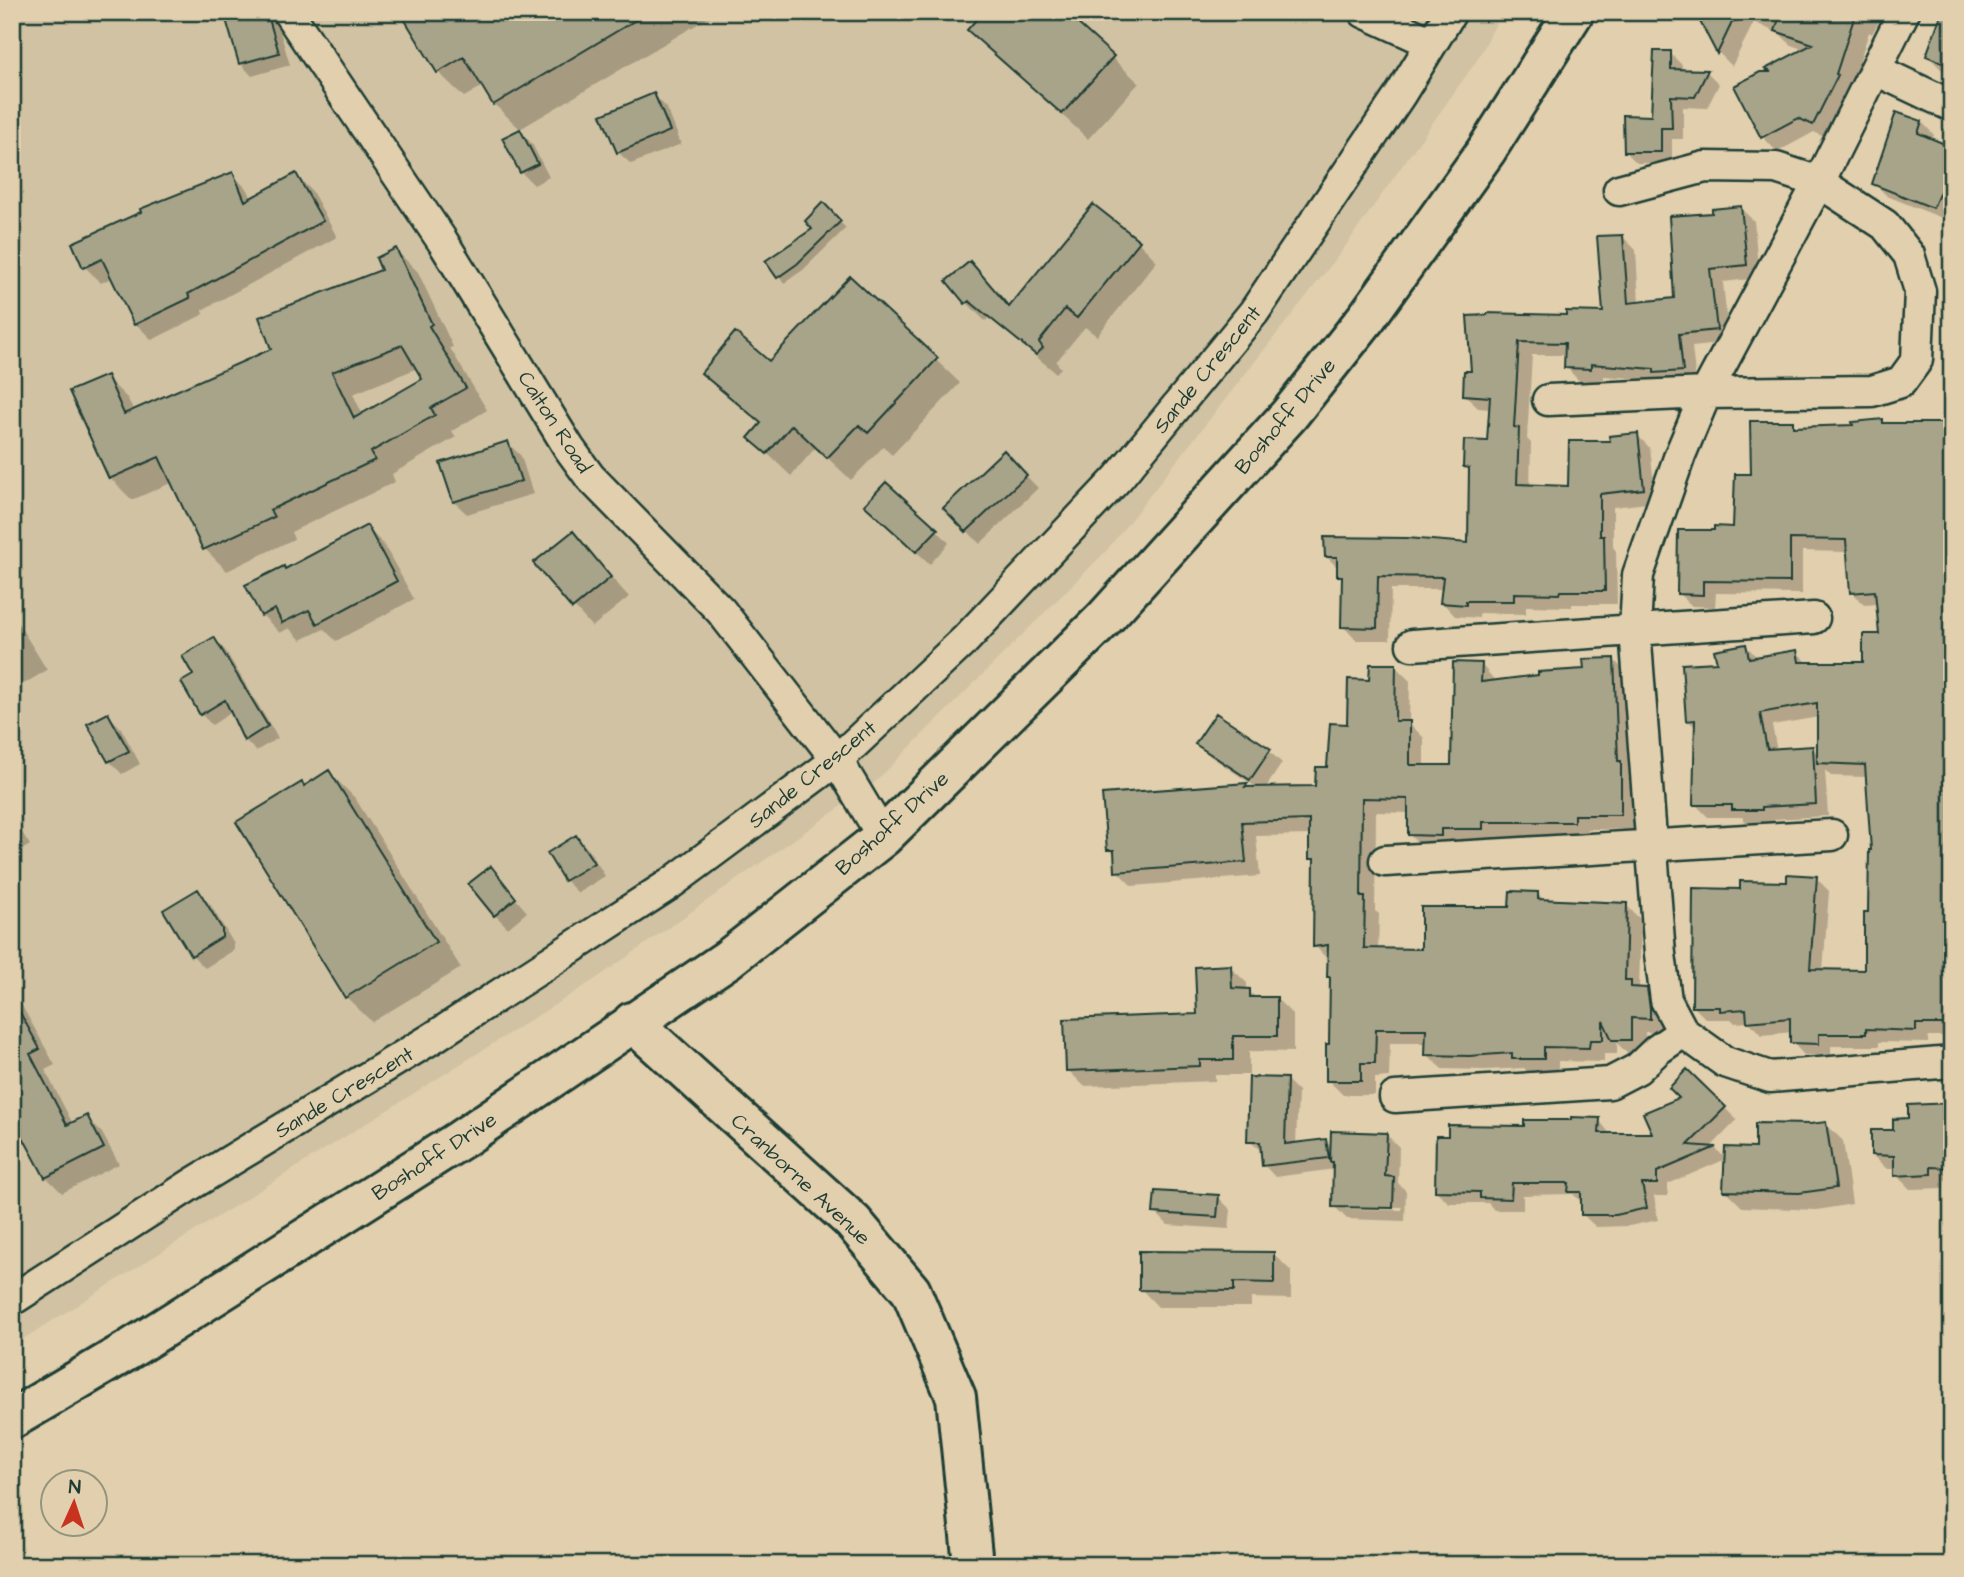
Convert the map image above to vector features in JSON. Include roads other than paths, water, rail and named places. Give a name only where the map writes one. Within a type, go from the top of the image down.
[{"type":"main road","name":"Boshoff Drive","points":[[13,1417],[138,1343],[460,1140],[728,959],[883,837],[1103,620],[1289,415],[1367,317],[1478,162],[1565,15]]},
{"type":"main road","name":"Cranborne Avenue","points":[[632,1022],[853,1222],[911,1291],[956,1397],[972,1565]]},
{"type":"street","name":"Calton Road","points":[[288,12],[443,242],[569,448],[590,477],[721,611],[837,760],[883,837]]},
{"type":"street","points":[[1364,12],[1432,43]]},
{"type":"street","name":"Sande Crescent","points":[[12,1300],[192,1184],[431,1039],[659,892],[837,760],[965,640],[1118,478],[1254,312],[1451,12]]},
{"type":"street","points":[[1904,12],[1819,182],[1706,393],[1680,455],[1638,575],[1635,630],[1665,1000],[1683,1032],[1725,1062],[1770,1077],[1952,1062]]},
{"type":"street","points":[[1876,70],[1952,106]]},
{"type":"street","points":[[1548,400],[1706,393],[1872,391],[1901,382],[1917,360],[1920,291],[1909,255],[1885,225],[1819,182],[1776,168],[1705,167],[1619,190]]},
{"type":"street","points":[[1412,645],[1814,618]]},
{"type":"street","points":[[1385,861],[1832,835]]},
{"type":"street","points":[[1395,1097],[1610,1083],[1637,1069],[1657,1050],[1683,1032]]}]
